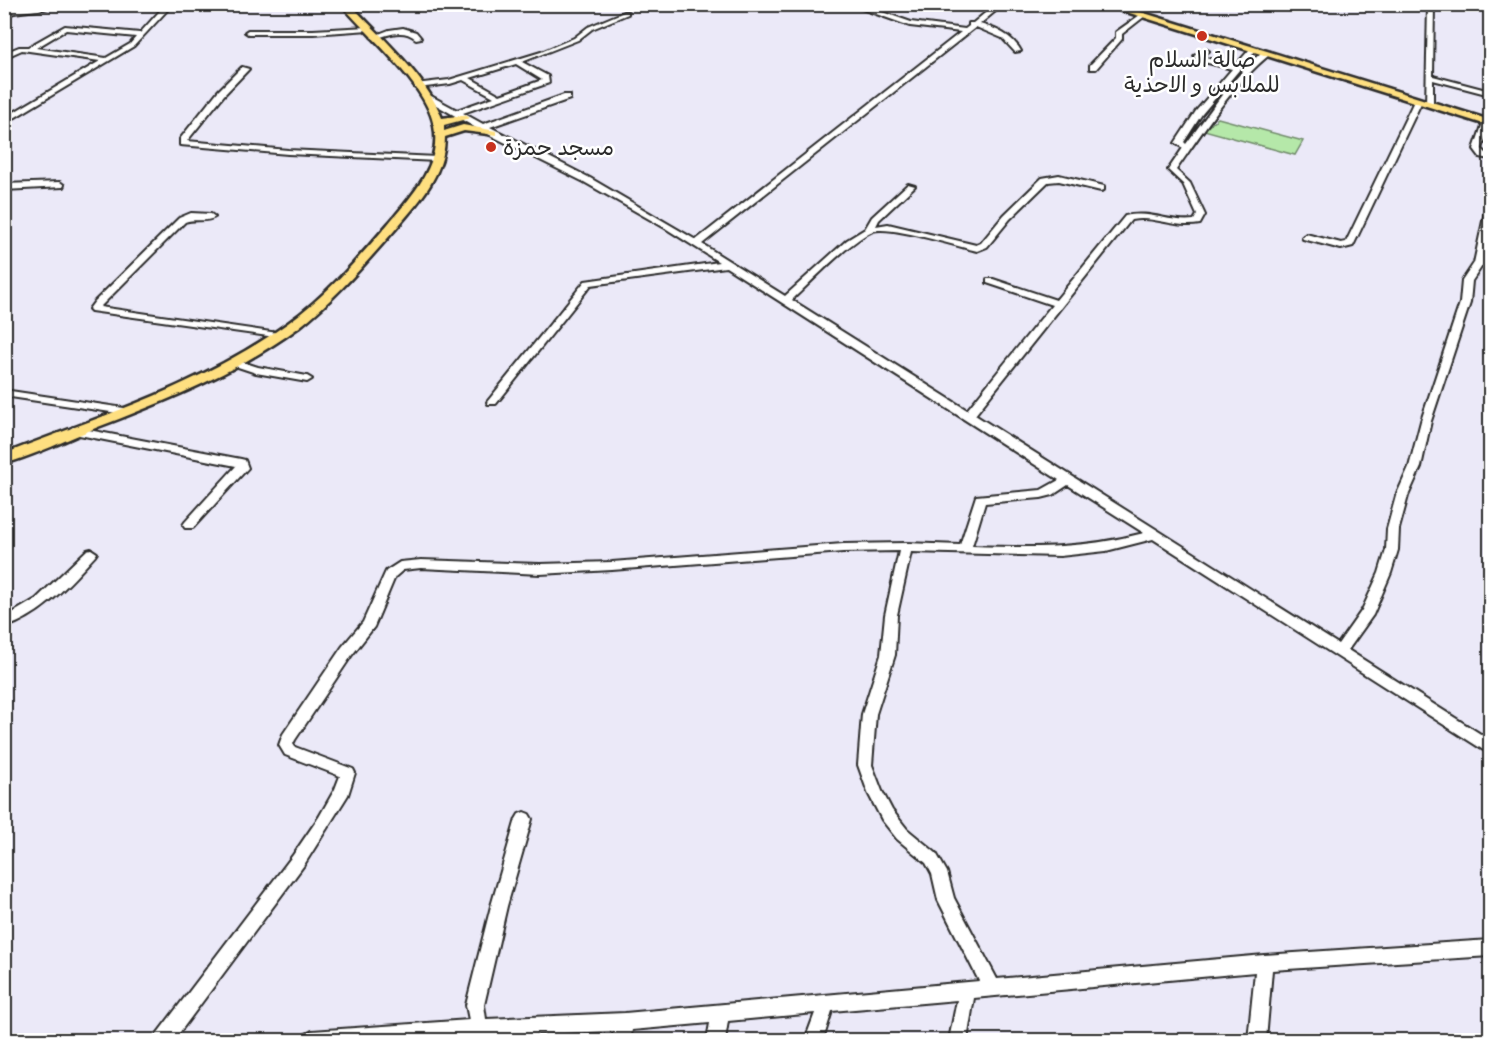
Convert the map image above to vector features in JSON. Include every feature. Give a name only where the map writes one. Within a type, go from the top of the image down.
[{"type":"main road","points":[[4,459],[198,380],[278,336],[323,301],[365,258],[419,195],[437,159],[440,127],[428,98],[345,4]]},
{"type":"main road","points":[[1105,4],[1489,122]]},
{"type":"main road","points":[[440,127],[453,130],[463,120],[493,133]]},
{"type":"street","points":[[4,14],[18,8],[42,9],[55,4]]},
{"type":"street","points":[[4,122],[132,45],[170,4]]},
{"type":"street","points":[[851,4],[914,25],[962,30]]},
{"type":"street","points":[[693,242],[962,30],[973,24],[995,4]]},
{"type":"street","points":[[693,242],[1001,4]]},
{"type":"street","points":[[1429,104],[1431,4]]},
{"type":"street","points":[[417,86],[464,78],[557,47],[576,39],[590,27],[626,13]]},
{"type":"street","points":[[1093,67],[1120,38],[1118,33],[1142,16]]},
{"type":"street","points":[[973,24],[1014,42],[1017,51]]},
{"type":"street","points":[[29,49],[65,28],[142,35]]},
{"type":"street","points":[[248,32],[371,33],[406,30],[412,31],[418,38]]},
{"type":"street","points":[[4,56],[19,48],[108,60]]},
{"type":"street","points":[[1188,148],[1179,143],[1184,134],[1252,50]]},
{"type":"street","points":[[1205,51],[1198,56],[1199,58],[1237,66],[1250,66]]},
{"type":"street","points":[[968,416],[1128,218],[1139,216],[1186,225],[1197,222],[1201,215],[1188,186],[1172,170],[1205,121],[1250,66],[1265,54]]},
{"type":"street","points":[[463,120],[501,98],[546,81],[545,78],[516,61]]},
{"type":"street","points":[[245,69],[221,93],[183,143],[288,152],[437,159]]},
{"type":"street","points":[[1430,77],[1491,93]]},
{"type":"street","points":[[464,78],[501,98]]},
{"type":"street","points":[[482,127],[567,97]]},
{"type":"street","points":[[428,98],[463,120],[482,127],[587,180],[693,242],[1491,747]]},
{"type":"street","points":[[1306,237],[1341,246],[1350,244],[1418,101]]},
{"type":"street","points":[[1489,122],[1478,149],[1483,155],[1491,157]]},
{"type":"street","points":[[785,301],[850,242],[870,229],[888,227],[977,248],[984,245],[1011,212],[1045,180],[1059,178],[1101,188]]},
{"type":"street","points":[[4,187],[35,188],[60,185]]},
{"type":"street","points":[[870,229],[875,219],[911,186]]},
{"type":"street","points":[[1340,652],[1368,612],[1385,573],[1392,550],[1392,530],[1402,496],[1415,467],[1426,421],[1466,303],[1467,281],[1479,262],[1491,207]]},
{"type":"street","points":[[211,217],[191,216],[182,220],[94,309],[278,336]]},
{"type":"street","points":[[492,402],[588,283],[727,264]]},
{"type":"street","points":[[990,280],[1058,304]]},
{"type":"street","points":[[234,362],[256,370],[306,380]]},
{"type":"street","points":[[4,393],[124,411]]},
{"type":"street","points":[[73,431],[241,463],[242,468],[189,525]]},
{"type":"street","points":[[965,549],[980,499],[1041,494],[1049,492],[1068,479]]},
{"type":"street","points":[[163,1041],[309,845],[346,785],[348,773],[290,751],[286,745],[288,738],[347,651],[369,624],[390,574],[400,566],[421,564],[540,569],[612,566],[843,548],[906,547],[1060,552],[1106,547],[1154,535]]},
{"type":"street","points":[[906,547],[891,615],[888,655],[868,714],[865,765],[875,793],[887,815],[902,834],[932,858],[939,872],[946,900],[992,988]]},
{"type":"street","points":[[4,623],[22,618],[33,611],[92,553]]},
{"type":"street","points":[[478,1034],[475,1005],[498,906],[524,819]]},
{"type":"street","points":[[312,1041],[478,1034],[1264,963],[1491,948]]},
{"type":"street","points":[[1257,1041],[1264,963]]},
{"type":"street","points":[[958,1041],[967,990]]},
{"type":"street","points":[[813,1041],[827,1002]]},
{"type":"street","points":[[716,1041],[721,1012]]},
{"type":"street","points":[[621,1041],[625,1022]]},
{"type":"green space","points":[[1218,118],[1303,141],[1295,155],[1204,130]]},
{"type":"place","name":"صالة السلام للملابس و الاحذية","points":[[1202,36]]},
{"type":"place","name":"مسجد حمزة","points":[[491,147]]}]
